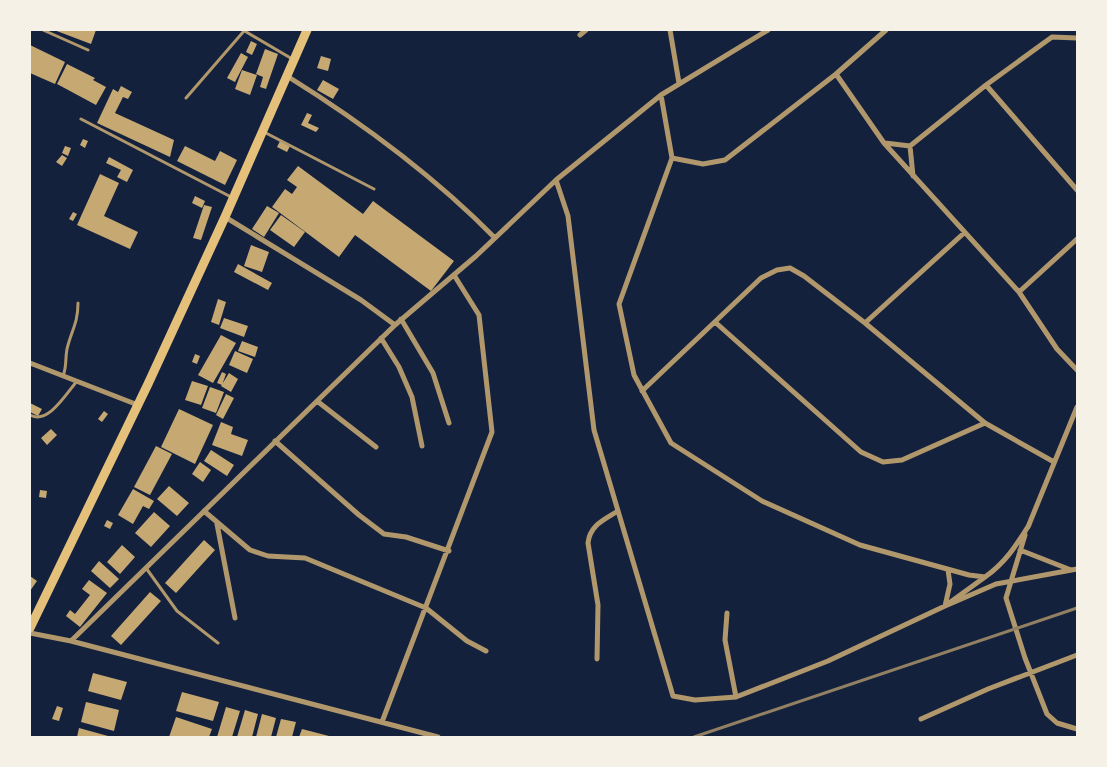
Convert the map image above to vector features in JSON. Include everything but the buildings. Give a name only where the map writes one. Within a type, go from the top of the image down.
[{"type":"main road","points":[[30,628],[138,405],[225,217],[307,30]]},
{"type":"street","points":[[580,35],[586,30]]},
{"type":"street","points":[[670,30],[679,83]]},
{"type":"street","points":[[71,640],[401,319],[454,275],[556,180],[661,95],[722,60],[768,30]]},
{"type":"street","points":[[672,158],[703,164],[725,160],[836,74],[886,30]]},
{"type":"street","points":[[884,143],[910,146],[986,85],[1052,37],[1077,38]]},
{"type":"street","points":[[836,74],[884,143],[1019,292],[1058,349],[1077,370]]},
{"type":"street","points":[[287,76],[326,100],[456,198],[495,238]]},
{"type":"street","points":[[986,85],[1077,190]]},
{"type":"street","points":[[661,95],[672,158],[619,304],[634,375],[671,444],[762,501],[860,545],[948,570],[984,577]]},
{"type":"street","points":[[910,146],[913,176]]},
{"type":"street","points":[[556,180],[568,216],[594,430],[673,696],[695,700],[736,697],[828,661],[974,592],[1010,581],[1074,569]]},
{"type":"street","points":[[225,217],[361,300],[395,325]]},
{"type":"street","points":[[865,322],[964,232]]},
{"type":"street","points":[[1019,292],[1077,239]]},
{"type":"street","points":[[642,391],[761,278],[777,270],[790,268],[804,276],[865,322],[984,423],[1054,462]]},
{"type":"street","points":[[382,722],[490,441],[493,423],[479,315],[454,275]]},
{"type":"street","points":[[401,319],[434,373],[449,423]]},
{"type":"street","points":[[715,322],[861,452],[883,462],[902,460],[984,423]]},
{"type":"street","points":[[381,338],[399,367],[412,397],[422,446]]},
{"type":"street","points":[[30,363],[138,405]]},
{"type":"street","points":[[317,401],[376,447]]},
{"type":"street","points":[[1077,407],[1029,525],[1006,598],[1025,658],[1047,714],[1057,723],[1077,729]]},
{"type":"street","points":[[275,441],[358,515],[384,534],[406,537],[449,551]]},
{"type":"street","points":[[204,511],[216,524],[250,550],[268,556],[305,558],[426,608],[467,642],[486,651]]},
{"type":"street","points":[[597,659],[598,605],[588,543],[589,533],[594,526],[618,511]]},
{"type":"street","points":[[216,524],[235,618]]},
{"type":"street","points":[[944,606],[1000,567],[1029,525]]},
{"type":"street","points":[[1020,550],[1074,569]]},
{"type":"street","points":[[944,606],[950,584],[948,570]]},
{"type":"street","points":[[727,613],[725,640],[736,697]]},
{"type":"street","points":[[30,633],[71,640],[438,737]]},
{"type":"street","points":[[921,719],[988,689],[1077,655]]},
{"type":"lane","points":[[43,30],[88,50]]},
{"type":"lane","points":[[186,98],[243,31],[294,60]]},
{"type":"lane","points":[[81,119],[233,199]]},
{"type":"lane","points":[[263,131],[374,189]]},
{"type":"lane","points":[[63,376],[67,366],[67,347],[78,319],[78,303]]},
{"type":"lane","points":[[30,415],[36,418],[46,416],[77,382]]},
{"type":"lane","points":[[146,568],[177,611],[218,643]]},
{"type":"railway","points":[[694,737],[1077,608]]}]
